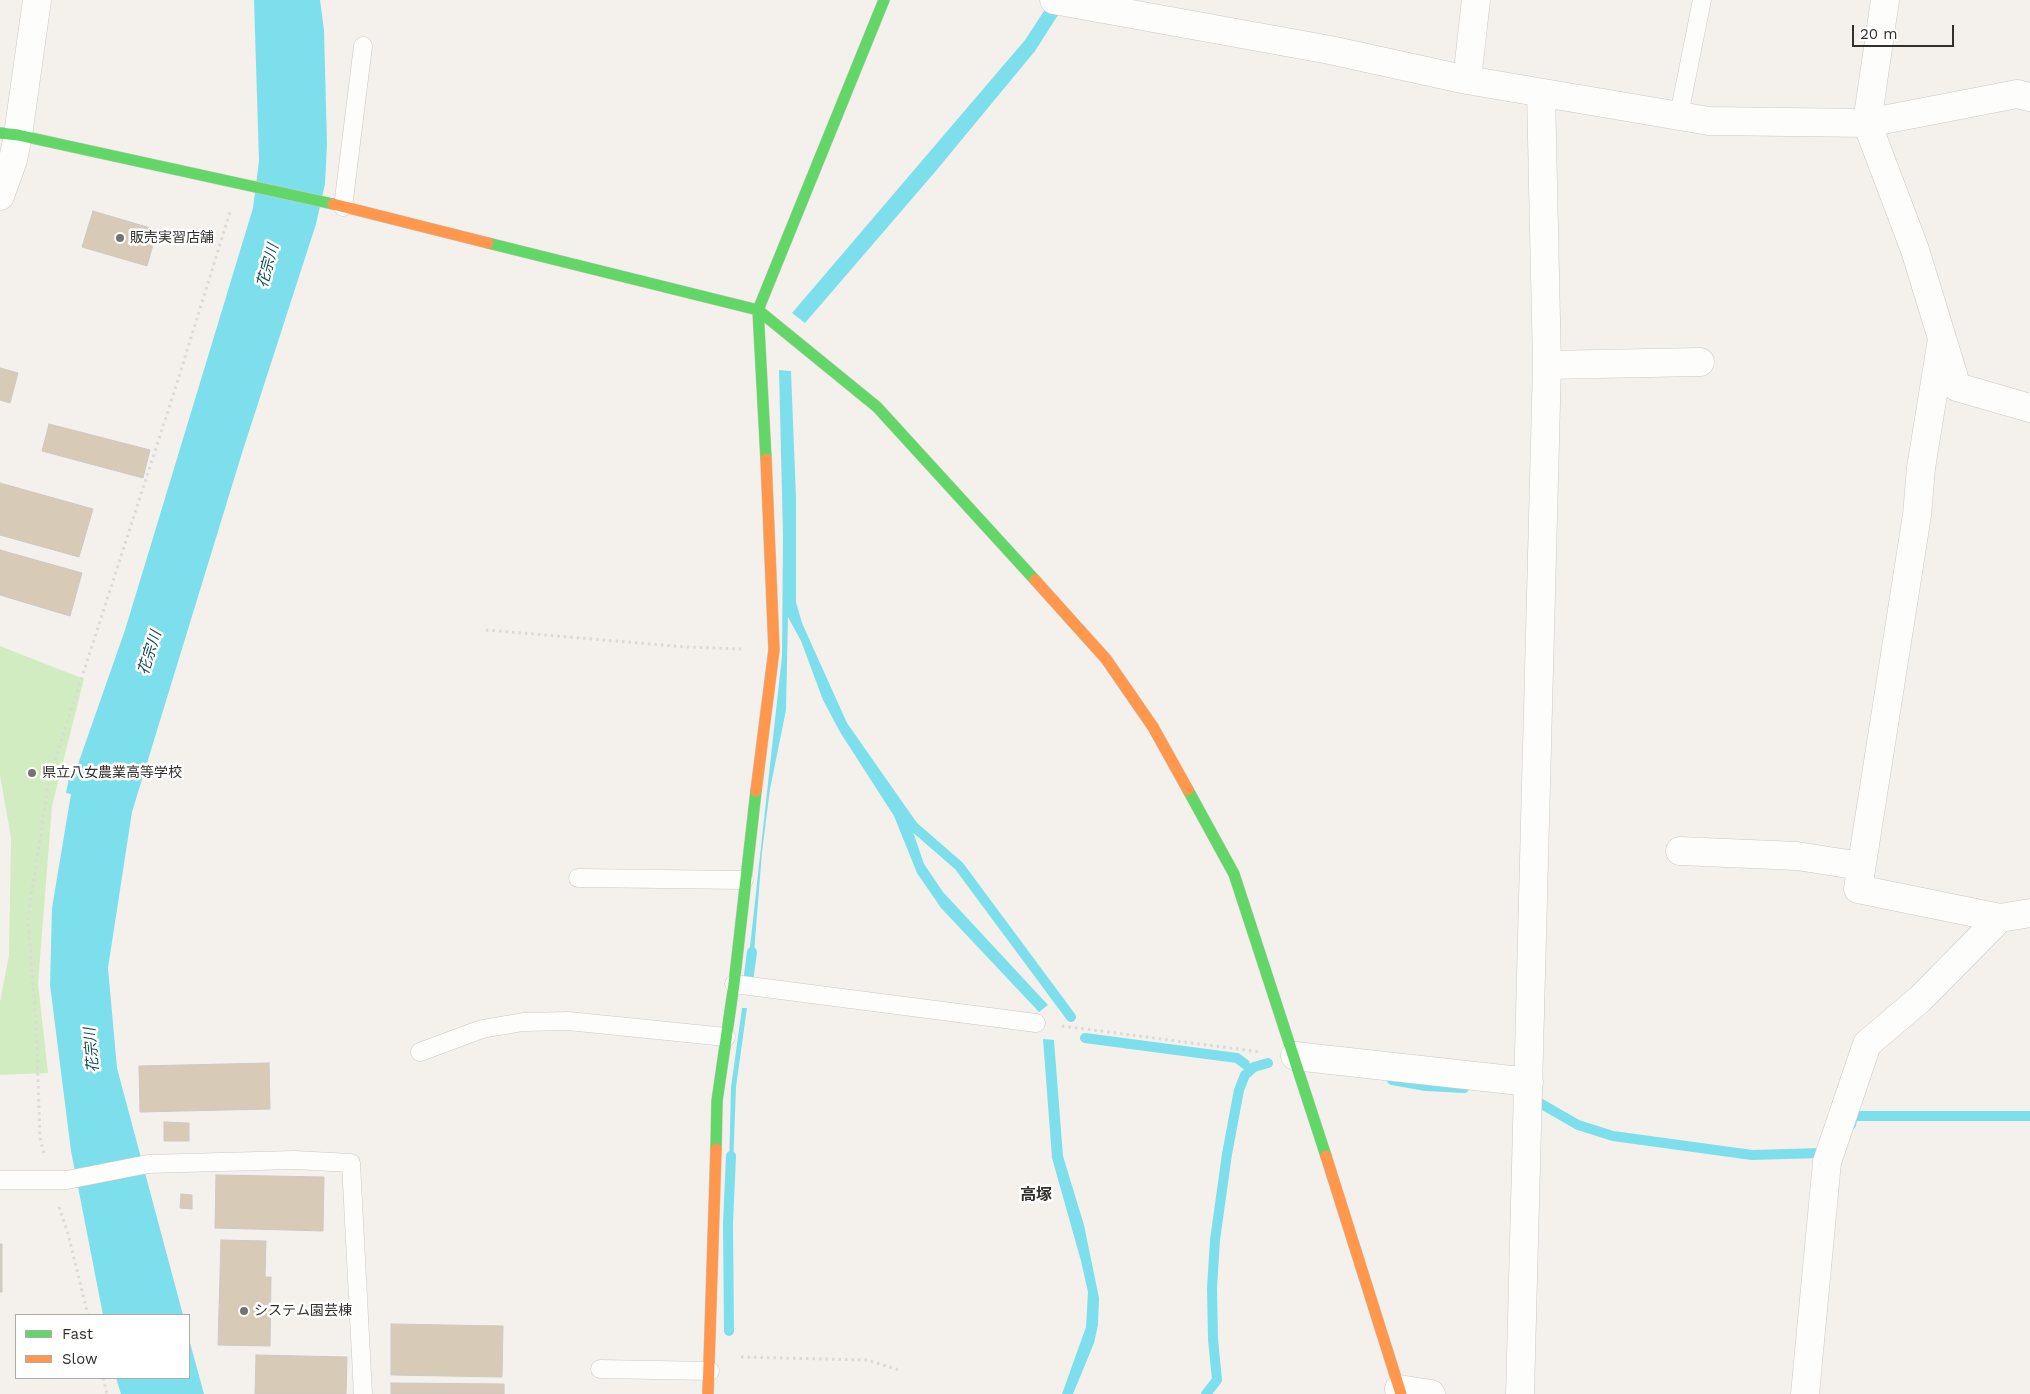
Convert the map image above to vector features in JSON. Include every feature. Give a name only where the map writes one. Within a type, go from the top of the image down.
[{"type":"street","points":[[0,196],[13,160],[9,134],[37,0]]},
{"type":"street","points":[[708,1394],[717,1101],[734,984],[744,880],[774,650],[758,310],[884,0]]},
{"type":"street","points":[[1467,80],[1476,0]]},
{"type":"street","points":[[1884,0],[1867,123],[1916,250],[1957,387],[2030,408]]},
{"type":"street","points":[[1060,1],[1330,50],[1467,80],[1709,121],[1867,123],[2017,94],[2030,97]]},
{"type":"street","points":[[1520,1394],[1547,365],[1541,92]]},
{"type":"street","points":[[9,134],[337,205],[758,310],[877,407],[1106,659],[1153,726],[1234,874],[1400,1391],[1431,1394]]},
{"type":"street","points":[[1942,339],[1921,468],[1917,515],[1858,889],[2000,918],[2030,912]]},
{"type":"street","points":[[1547,365],[1700,362]]},
{"type":"street","points":[[1680,851],[1797,856],[1861,866]]},
{"type":"street","points":[[1805,1394],[1827,1162],[1867,1044],[1920,999],[2000,918]]},
{"type":"street","points":[[1294,1056],[1528,1082]]},
{"type":"lane","points":[[1679,115],[1702,0]]},
{"type":"lane","points":[[337,205],[363,46]]},
{"type":"lane","points":[[578,878],[744,880]]},
{"type":"lane","points":[[734,984],[1036,1023]]},
{"type":"lane","points":[[420,1052],[482,1029],[523,1022],[568,1021],[726,1037]]},
{"type":"lane","points":[[0,1180],[58,1180],[148,1164],[294,1160],[351,1163],[363,1394]]},
{"type":"lane","points":[[600,1369],[710,1363]]},
{"type":"path","points":[[88,1314],[68,1234],[58,1180],[40,1138],[36,1022],[28,918],[49,778],[173,396],[232,205]]},
{"type":"path","points":[[486,630],[686,647],[774,650]]},
{"type":"path","points":[[1036,1023],[1294,1056]]},
{"type":"path","points":[[710,1363],[867,1360],[899,1370]]},
{"type":"path","points":[[103,1379],[107,1394]]},
{"type":"green space","points":[[0,646],[84,679],[52,806],[38,984],[48,1073],[0,1075],[0,1002],[9,955],[11,838],[0,775]]},
{"type":"water","name":"花宗川","points":[[254,0],[320,0],[324,30],[327,144],[325,184],[316,224],[242,453],[132,812],[108,968],[117,1068],[183,1314],[103,1314],[71,1151],[50,985],[52,908],[71,794],[66,793],[70,773],[77,767],[125,630],[253,208],[259,161]]},
{"type":"water","points":[[1048,0],[1064,0],[1058,15],[1035,51],[935,172],[805,323],[792,313],[1025,40],[1044,11]]},
{"type":"water","points":[[779,370],[791,371],[796,498],[796,602],[802,623],[847,723],[917,823],[912,829],[924,864],[943,892],[1048,1005],[1039,1012],[941,908],[917,873],[894,816],[840,732],[823,700],[801,641],[788,617],[786,710],[770,789],[762,852],[753,966],[748,965],[782,656],[783,536]]},
{"type":"water","points":[[742,1008],[747,1008],[736,1087],[733,1168],[729,1169],[731,1087]]},
{"type":"water","points":[[1043,1039],[1054,1040],[1063,1156],[1084,1225],[1099,1298],[1098,1325],[1094,1343],[1073,1394],[1062,1394],[1086,1327],[1088,1292],[1052,1158]]},
{"type":"water","points":[[190,1343],[204,1394],[121,1394],[116,1379],[190,1379]]},
{"type":"building","name":"販売実習店舗","points":[[93,211],[157,230],[147,266],[82,247]]},
{"type":"building","points":[[0,368],[18,373],[10,403],[0,400]]},
{"type":"building","points":[[49,424],[150,450],[143,478],[42,451]]},
{"type":"building","points":[[0,483],[93,509],[79,557],[0,535]]},
{"type":"building","points":[[0,550],[82,573],[70,616],[0,595]]},
{"type":"building","points":[[269,1063],[270,1109],[140,1112],[139,1066]]},
{"type":"building","points":[[164,1122],[189,1123],[189,1141],[164,1141]]},
{"type":"building","points":[[216,1175],[324,1177],[323,1231],[215,1228]]},
{"type":"building","points":[[181,1194],[192,1195],[192,1209],[180,1208]]},
{"type":"building","name":"システム園芸棟","points":[[221,1240],[266,1241],[265,1277],[271,1277],[270,1346],[218,1345]]},
{"type":"building","points":[[0,1244],[2,1244],[2,1292],[0,1292]]},
{"type":"building","points":[[391,1324],[503,1326],[502,1377],[391,1375]]},
{"type":"building","points":[[256,1355],[347,1357],[346,1394],[255,1394]]},
{"type":"building","points":[[391,1383],[504,1384],[504,1394],[391,1394]]},
{"type":"waterway","points":[[905,819],[959,866],[1071,1017]]},
{"type":"waterway","points":[[747,990],[752,952]]},
{"type":"waterway","points":[[1085,1038],[1237,1058],[1245,1064]]},
{"type":"waterway","points":[[1206,1394],[1217,1380],[1213,1339],[1212,1288],[1215,1240],[1227,1154],[1239,1090],[1245,1075],[1254,1067],[1268,1063]]},
{"type":"waterway","points":[[1392,1080],[1426,1086],[1464,1088]]},
{"type":"waterway","points":[[1538,1102],[1578,1125],[1613,1136],[1752,1155],[1821,1153]]},
{"type":"waterway","points":[[1851,1125],[1853,1116],[2030,1116]]},
{"type":"waterway","points":[[729,1331],[728,1224],[731,1156]]},
{"type":"traffic: fast","points":[[766,459],[758,310],[884,0]]},
{"type":"traffic: fast","points":[[0,133],[18,135],[333,204]]},
{"type":"traffic: fast","points":[[488,243],[758,310],[877,407],[1035,580]]},
{"type":"traffic: fast","points":[[1188,790],[1234,874],[1326,1156]]},
{"type":"traffic: fast","points":[[716,1149],[717,1101],[734,984],[756,791]]},
{"type":"traffic: slow","points":[[333,204],[488,243]]},
{"type":"traffic: slow","points":[[756,791],[774,650],[766,459]]},
{"type":"traffic: slow","points":[[1035,580],[1106,659],[1153,727],[1188,790]]},
{"type":"traffic: slow","points":[[708,1394],[716,1149]]},
{"type":"traffic: slow","points":[[1326,1156],[1401,1394]]},
{"type":"place","name":"販売実習店舗","points":[[120,238]]},
{"type":"place","name":"県立八女農業高等学校","points":[[32,773]]},
{"type":"place","name":"システム園芸棟","points":[[244,1311]]},
{"type":"district","name":"高塚","points":[[1036,1195]]}]
